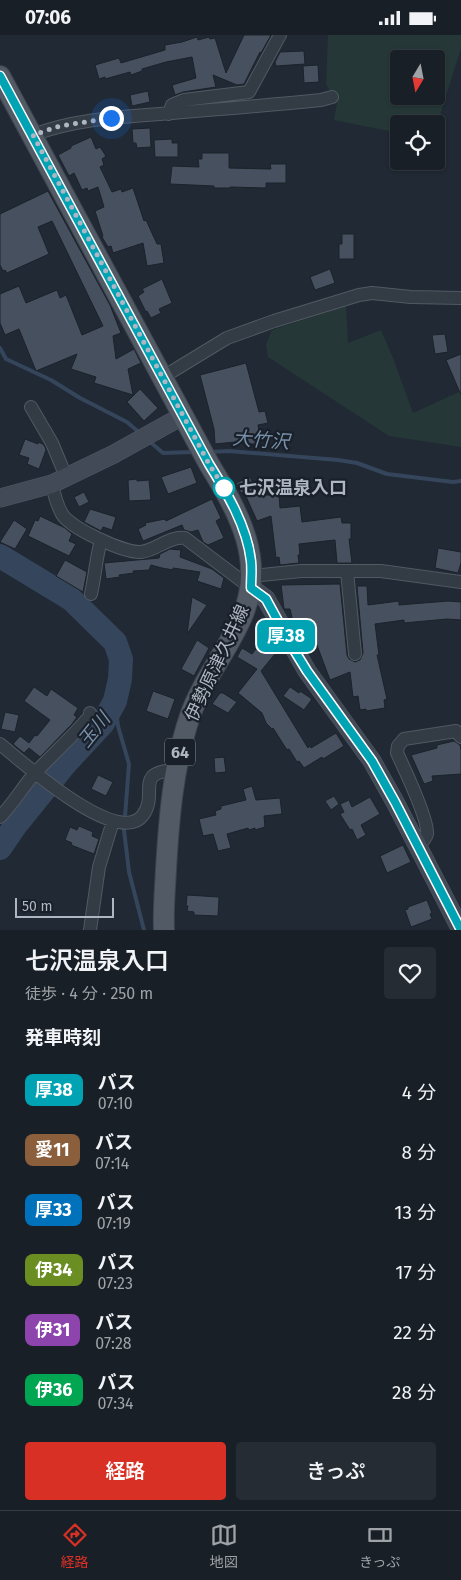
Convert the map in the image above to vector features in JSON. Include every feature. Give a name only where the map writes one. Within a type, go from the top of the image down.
[{"type":"main road","name":"伊勢原津久井線","points":[[0,76],[205,455],[228,494],[250,550],[251,582],[241,619],[195,703],[175,770],[168,845],[164,930]]},
{"type":"street","points":[[169,114],[172,105],[184,101],[249,92],[280,35]]},
{"type":"street","points":[[33,135],[48,129],[111,118],[321,100],[332,97]]},
{"type":"street","points":[[163,377],[227,339],[274,321],[359,295],[372,293],[411,297],[461,298]]},
{"type":"street","points":[[31,407],[52,443],[62,467],[60,481],[54,495],[62,515],[92,536],[124,549],[142,552],[178,537],[185,538],[251,582],[266,599],[307,671],[372,761],[460,930]]},
{"type":"street","points":[[0,498],[60,481],[184,415]]},
{"type":"street","points":[[91,594],[95,577],[95,562],[101,540]]},
{"type":"street","points":[[251,582],[301,571],[381,571],[461,582]]},
{"type":"street","points":[[347,571],[355,654]]},
{"type":"street","points":[[0,817],[90,716],[90,713]]},
{"type":"street","points":[[418,847],[427,836],[427,829],[419,804],[397,753],[399,745],[404,739],[456,731],[461,737]]},
{"type":"street","points":[[0,744],[58,791],[78,804],[121,822],[140,818],[143,815],[147,806],[152,776],[158,772],[175,770]]},
{"type":"street","points":[[399,745],[424,795]]},
{"type":"street","points":[[90,930],[99,867],[121,822]]},
{"type":"shaded area","points":[[328,35],[461,35],[461,48],[445,99],[445,50],[390,50],[390,105],[443,105],[440,115],[390,115],[390,131],[334,120],[337,103],[326,84]]},
{"type":"shaded area","points":[[346,306],[348,343],[381,330],[413,413],[461,391],[461,447],[389,436],[268,357],[266,345],[272,330]]},
{"type":"building","points":[[244,35],[271,35],[244,84],[237,85],[213,75],[216,87],[175,95],[172,85],[196,78],[192,57],[142,69],[142,71],[131,75],[130,72],[105,79],[105,77],[99,79],[95,65],[119,58],[121,63],[165,50],[165,45],[197,37],[198,40],[209,37],[210,39],[215,38],[226,73]]},
{"type":"building","points":[[304,51],[305,64],[276,66],[275,62],[280,52]]},
{"type":"building","points":[[318,65],[319,82],[304,83],[303,66]]},
{"type":"building","points":[[148,91],[150,102],[132,106],[130,95]]},
{"type":"building","points":[[150,128],[151,147],[137,148],[136,143],[133,143],[132,129]]},
{"type":"building","points":[[91,137],[96,149],[100,147],[106,156],[102,159],[104,165],[100,167],[112,192],[121,189],[122,192],[133,188],[144,221],[146,220],[157,244],[161,244],[164,263],[147,266],[143,243],[113,253],[111,246],[108,247],[102,237],[95,211],[104,207],[98,187],[88,191],[87,188],[82,190],[74,173],[69,176],[58,155],[71,148],[71,146]]},
{"type":"building","points":[[172,139],[172,143],[178,143],[178,157],[155,157],[154,140]]},
{"type":"building","points":[[202,153],[229,153],[229,168],[271,169],[270,164],[286,164],[286,183],[266,183],[266,188],[214,188],[214,186],[170,184],[172,166],[199,167],[198,159],[202,159]]},
{"type":"building","points":[[48,191],[110,305],[121,333],[113,336],[116,359],[134,349],[141,363],[128,369],[133,395],[94,383],[96,377],[71,369],[77,354],[36,371],[19,329],[5,335],[0,323],[0,294],[19,286],[26,303],[57,290],[60,298],[66,295],[82,335],[103,326],[52,221],[38,227],[49,254],[7,273],[5,270],[3,271],[0,265],[0,214]]},
{"type":"building","points":[[342,234],[354,234],[354,259],[339,259],[339,244],[342,244]]},
{"type":"building","points":[[330,269],[335,283],[315,290],[310,277]]},
{"type":"building","points":[[162,279],[172,303],[159,309],[161,313],[151,318],[138,296],[144,292],[142,289]]},
{"type":"building","points":[[445,334],[448,352],[435,354],[432,335]]},
{"type":"building","points":[[461,354],[461,395],[446,360]]},
{"type":"building","points":[[246,363],[259,412],[265,411],[268,423],[258,425],[261,445],[245,443],[245,441],[215,444],[214,429],[200,375]]},
{"type":"building","points":[[140,389],[158,408],[144,421],[127,402]]},
{"type":"building","points":[[25,439],[43,444],[45,447],[46,450],[39,469],[27,464],[29,458],[19,455]]},
{"type":"building","points":[[191,467],[197,483],[168,494],[161,477]]},
{"type":"building","points":[[250,477],[259,495],[279,495],[280,508],[300,506],[302,522],[341,517],[342,523],[351,523],[351,539],[349,539],[352,563],[337,563],[335,540],[299,544],[299,563],[280,565],[279,557],[276,558],[271,516],[257,521],[244,492],[241,493],[236,483]]},
{"type":"building","points":[[137,479],[137,481],[149,480],[151,500],[129,501],[128,480]]},
{"type":"building","points":[[84,492],[89,502],[79,507],[74,497]]},
{"type":"building","points":[[212,499],[221,518],[216,521],[224,538],[208,545],[203,542],[198,530],[191,532],[184,530],[182,525],[143,541],[138,529],[146,525],[145,523],[165,519],[166,521]]},
{"type":"building","points":[[90,509],[116,517],[112,530],[103,527],[101,531],[84,522]]},
{"type":"building","points":[[40,516],[65,528],[72,534],[69,541],[76,544],[69,556],[28,536],[35,520],[38,521]]},
{"type":"building","points":[[14,520],[27,529],[15,549],[0,542]]},
{"type":"building","points":[[438,548],[461,552],[461,563],[458,573],[435,568]]},
{"type":"building","points":[[170,549],[181,550],[180,557],[212,569],[224,578],[221,589],[197,581],[200,572],[173,568],[173,570],[151,565],[149,570],[133,571],[134,573],[106,579],[104,563],[159,558],[160,554]]},
{"type":"building","points":[[65,560],[87,572],[83,592],[56,576]]},
{"type":"building","points":[[340,584],[347,655],[349,659],[355,662],[360,660],[363,653],[357,586],[367,586],[368,605],[399,601],[399,605],[448,601],[461,602],[461,620],[447,619],[404,623],[404,620],[375,624],[379,655],[377,655],[387,699],[384,700],[385,708],[360,710],[358,696],[353,697],[350,672],[330,680],[315,640],[305,642],[302,632],[298,633],[294,626],[290,609],[284,609],[281,585]]},
{"type":"building","points":[[192,597],[207,605],[187,634]]},
{"type":"building","points":[[266,636],[280,648],[261,671],[308,748],[336,733],[344,746],[304,768],[299,761],[297,762],[289,749],[287,750],[273,728],[266,723],[262,713],[238,693],[257,669],[237,657],[242,648],[252,654]]},
{"type":"building","points":[[197,640],[209,648],[194,676],[181,669]]},
{"type":"building","points":[[34,687],[47,696],[51,689],[78,708],[74,715],[77,717],[72,724],[40,757],[29,748],[24,753],[13,744],[20,736],[29,743],[50,720],[24,701]]},
{"type":"building","points":[[290,687],[312,699],[304,710],[283,696]]},
{"type":"building","points":[[153,691],[175,699],[168,719],[146,711]]},
{"type":"building","points":[[220,693],[237,702],[228,713],[212,704]]},
{"type":"building","points":[[5,712],[19,715],[15,732],[1,729]]},
{"type":"building","points":[[454,741],[460,745],[461,774],[432,776],[433,781],[424,784],[411,755]]},
{"type":"building","points":[[224,757],[226,772],[215,773],[214,758]]},
{"type":"building","points":[[98,775],[113,782],[106,796],[91,789]]},
{"type":"building","points":[[252,786],[256,800],[280,798],[282,814],[264,816],[265,827],[255,830],[255,828],[249,830],[248,828],[227,834],[231,848],[218,851],[213,834],[203,836],[199,819],[216,815],[215,811],[221,809],[221,806],[246,800],[243,789]]},
{"type":"building","points":[[334,796],[339,804],[331,810],[325,801]]},
{"type":"building","points":[[370,797],[380,814],[361,825],[366,835],[357,840],[352,829],[350,830],[340,814],[344,812],[340,804],[349,800],[352,807]]},
{"type":"building","points":[[79,826],[93,832],[92,836],[99,839],[94,854],[71,845],[72,843],[65,840],[70,827],[77,830]]},
{"type":"building","points":[[403,845],[411,862],[387,873],[380,856]]},
{"type":"building","points":[[187,895],[219,897],[218,916],[194,915],[194,912],[187,911]]},
{"type":"building","points":[[427,900],[432,913],[430,914],[432,919],[411,927],[405,910]]},
{"type":"waterway","name":"大竹沢","points":[[0,348],[6,359],[51,380],[80,398],[127,422],[141,434]]},
{"type":"waterway","name":"大竹沢","points":[[148,440],[163,453],[194,452]]},
{"type":"waterway","name":"大竹沢","points":[[209,452],[229,451],[338,460],[357,463],[387,474],[453,482],[461,481]]},
{"type":"waterway","name":"玉川","points":[[0,556],[71,599],[115,642],[121,659],[120,679],[115,701],[103,723],[65,764],[15,826],[0,848]]},
{"type":"waterway","points":[[115,701],[118,726],[129,764],[124,830],[129,872],[144,930]]},
{"type":"waterway","points":[[8,819],[17,824]]},
{"type":"bus line","name":"厚38","points":[[0,76],[209,464],[228,494],[250,550],[252,563],[251,588],[266,599],[307,671],[372,761],[461,930]]},
{"type":"place","name":"七沢温泉入口","points":[[224,488]]},
{"type":"route","points":[[111,118],[60,126],[33,135],[209,464],[228,494],[224,488]]}]
